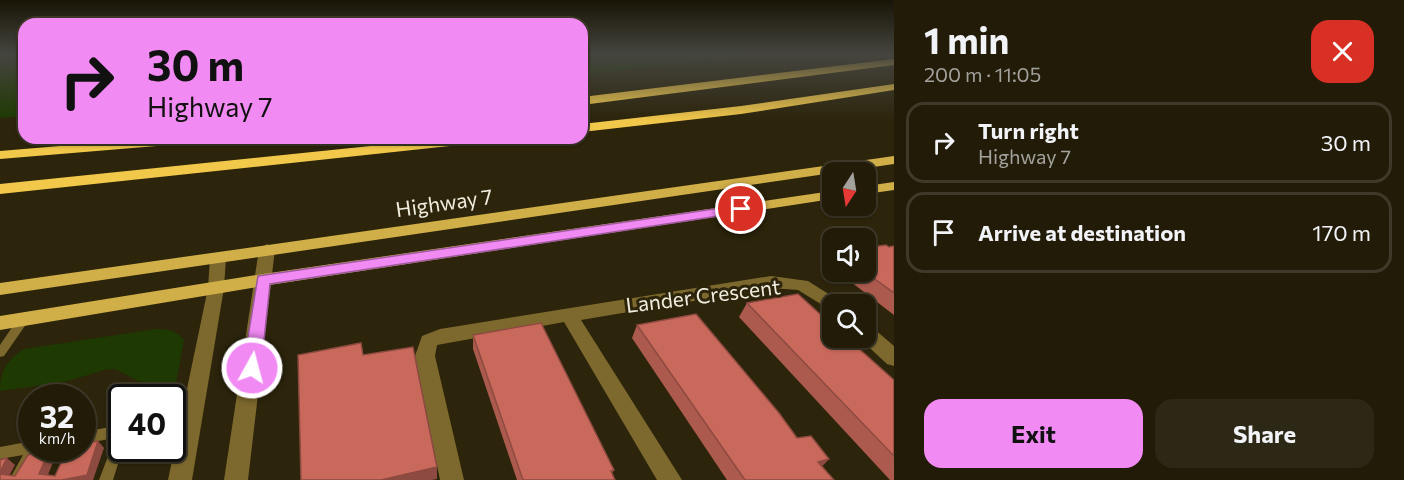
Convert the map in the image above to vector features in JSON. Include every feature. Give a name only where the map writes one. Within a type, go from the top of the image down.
[{"type":"highway","points":[[588,100],[779,76]]},
{"type":"highway","points":[[588,127],[741,110],[894,87]]},
{"type":"highway","points":[[0,155],[133,144]]},
{"type":"highway","points":[[0,189],[430,144]]},
{"type":"main road","name":"Highway 7","points":[[0,289],[894,160]]},
{"type":"main road","points":[[876,189],[894,186]]},
{"type":"main road","points":[[0,323],[263,280],[822,196]]},
{"type":"street","points":[[236,480],[267,249]]},
{"type":"street","points":[[180,480],[216,288],[218,258]]},
{"type":"street","name":"Lander Crescent","points":[[452,480],[425,356],[429,341],[440,336],[771,282],[802,285],[822,298]]},
{"type":"street","points":[[568,314],[670,480]]},
{"type":"street","points":[[876,342],[894,358]]},
{"type":"lane","points":[[0,353],[24,319]]},
{"type":"lane","points":[[0,453],[18,450]]},
{"type":"lane","points":[[16,480],[25,462]]},
{"type":"lane","points":[[106,480],[112,462]]},
{"type":"green space","points":[[0,76],[18,76],[18,116],[0,118]]},
{"type":"green space","points":[[156,329],[171,331],[184,340],[176,384],[138,381],[115,369],[104,370],[65,382],[18,384],[18,389],[0,391],[5,367],[24,349]]},
{"type":"building","points":[[876,246],[894,246],[894,293],[876,280]]},
{"type":"building","points":[[798,294],[822,316],[822,348],[858,348],[894,380],[894,456],[747,303]]},
{"type":"building","points":[[696,314],[779,413],[797,438],[811,436],[829,459],[818,462],[834,480],[745,480],[637,325]]},
{"type":"building","points":[[541,323],[614,470],[611,471],[615,480],[523,480],[473,335]]},
{"type":"building","points":[[361,343],[363,355],[413,347],[437,467],[381,480],[301,480],[298,355]]},
{"type":"building","points":[[7,458],[0,472],[0,460]]},
{"type":"building","points":[[24,462],[44,462],[39,474],[55,476],[62,462],[91,462],[87,475],[62,480],[0,480],[0,474],[15,476]]},
{"type":"route","points":[[252,368],[263,280],[741,209]]}]
